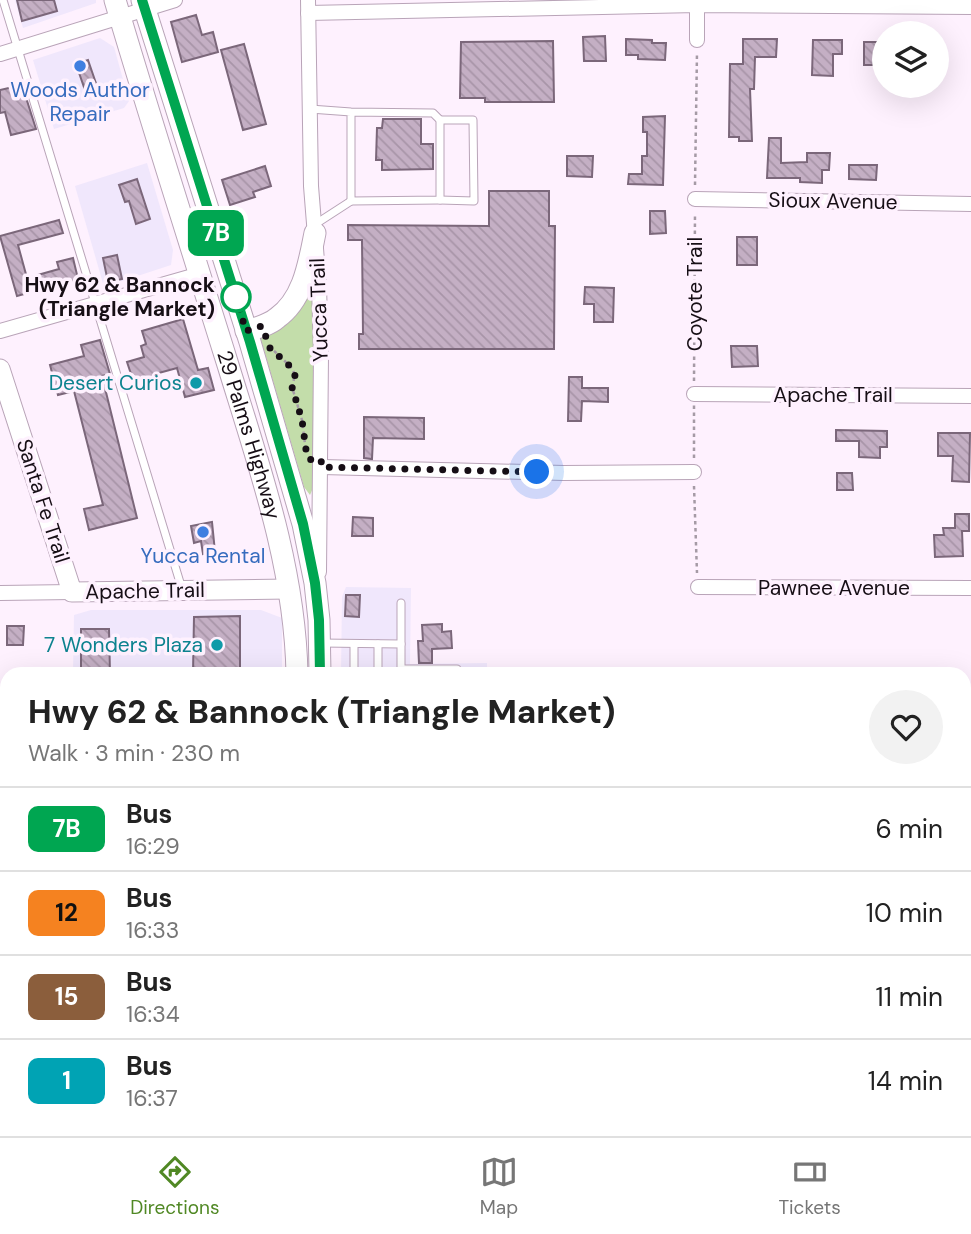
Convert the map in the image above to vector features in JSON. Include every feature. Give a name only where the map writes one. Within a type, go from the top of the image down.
[{"type":"main road","name":"29 Palms Highway","points":[[144,5],[254,328],[315,583],[320,667]]},
{"type":"main road","name":"29 Palms Highway","points":[[117,8],[269,497],[289,589],[297,667]]},
{"type":"main road","points":[[254,328],[278,318],[304,282],[315,229]]},
{"type":"street","points":[[0,54],[117,8],[175,0]]},
{"type":"street","points":[[697,3],[697,40]]},
{"type":"street","points":[[308,6],[697,3],[971,7]]},
{"type":"street","name":"Yucca Trail","points":[[308,6],[311,186],[320,286],[322,464],[319,620]]},
{"type":"street","name":"Sioux Avenue","points":[[695,199],[971,204]]},
{"type":"street","points":[[0,331],[200,274]]},
{"type":"street","name":"Santa Fe Trail","points":[[0,369],[72,592]]},
{"type":"street","name":"Apache Trail","points":[[694,394],[971,396]]},
{"type":"street","points":[[322,464],[564,473],[694,472]]},
{"type":"street","name":"Pawnee Avenue","points":[[698,587],[971,588]]},
{"type":"street","name":"Apache Trail","points":[[0,593],[289,589]]},
{"type":"lane","points":[[3,0],[183,591]]},
{"type":"lane","points":[[310,109],[433,113],[440,120],[440,200]]},
{"type":"lane","points":[[351,112],[351,201]]},
{"type":"lane","points":[[315,229],[351,201],[474,201],[473,120],[440,120]]},
{"type":"lane","points":[[401,603],[401,667]]},
{"type":"lane","points":[[320,643],[401,644]]},
{"type":"lane","points":[[354,643],[354,667]]},
{"type":"lane","points":[[378,644],[379,667]]},
{"type":"path","name":"Coyote Trail","points":[[697,40],[694,472],[698,587]]},
{"type":"path","points":[[254,328],[270,348],[292,368],[295,375],[292,387],[302,420],[307,457],[322,464]]},
{"type":"shaded area","points":[[15,0],[96,0],[96,3],[23,28]]},
{"type":"shaded area","points":[[100,38],[114,47],[129,101],[124,108],[54,129],[33,60]]},
{"type":"shaded area","points":[[147,163],[173,250],[171,265],[104,287],[75,186]]},
{"type":"shaded area","points":[[346,587],[411,588],[410,664],[487,663],[487,667],[341,667],[342,597]]},
{"type":"shaded area","points":[[91,610],[261,610],[282,618],[282,667],[73,667],[74,615]]},
{"type":"green space","points":[[310,297],[314,300],[313,488],[310,495],[304,487],[259,333],[303,298]]},
{"type":"building","points":[[17,0],[54,0],[57,11],[22,21]]},
{"type":"building","points":[[196,15],[202,35],[213,32],[218,52],[182,62],[171,22]]},
{"type":"building","points":[[605,36],[606,61],[584,61],[583,37]]},
{"type":"building","points":[[626,39],[666,43],[665,60],[638,59],[638,55],[626,55]]},
{"type":"building","points":[[743,39],[777,39],[776,57],[755,57],[754,89],[750,89],[752,141],[739,141],[739,137],[729,137],[730,64],[743,64]]},
{"type":"building","points":[[813,40],[842,40],[842,54],[833,54],[833,76],[812,75]]},
{"type":"building","points":[[553,41],[554,102],[485,102],[485,98],[460,98],[461,42]]},
{"type":"building","points":[[864,42],[872,42],[872,65],[864,65]]},
{"type":"building","points":[[244,44],[266,124],[243,130],[221,50]]},
{"type":"building","points":[[88,60],[99,92],[87,96],[76,64]]},
{"type":"building","points":[[22,85],[36,129],[11,135],[5,112],[0,113],[0,90]]},
{"type":"building","points":[[665,116],[663,185],[628,184],[629,174],[642,174],[642,156],[647,156],[647,132],[643,132],[643,117]]},
{"type":"building","points":[[383,119],[421,119],[421,144],[433,144],[433,169],[382,170],[382,160],[376,160],[377,128],[382,128]]},
{"type":"building","points":[[769,138],[781,138],[781,163],[807,162],[807,153],[830,153],[829,170],[822,170],[822,183],[800,182],[800,178],[767,178]]},
{"type":"building","points":[[567,156],[593,156],[592,177],[567,176]]},
{"type":"building","points":[[849,165],[877,165],[876,180],[849,179]]},
{"type":"building","points":[[265,166],[271,186],[253,192],[255,197],[230,205],[222,180]]},
{"type":"building","points":[[137,179],[150,219],[136,224],[129,201],[125,202],[119,185]]},
{"type":"building","points":[[489,191],[549,191],[549,226],[555,226],[554,349],[359,349],[359,334],[363,334],[362,240],[348,240],[348,225],[489,226]]},
{"type":"building","points":[[650,211],[665,211],[666,233],[650,234]]},
{"type":"building","points":[[59,220],[63,233],[18,245],[27,278],[59,269],[57,262],[73,258],[78,279],[17,296],[0,236]]},
{"type":"building","points":[[737,237],[757,237],[757,265],[737,265]]},
{"type":"building","points":[[117,255],[122,279],[108,282],[103,258]]},
{"type":"building","points":[[585,287],[614,288],[613,322],[594,322],[594,304],[584,304]]},
{"type":"building","points":[[183,319],[198,370],[208,368],[214,390],[185,397],[177,368],[155,374],[157,382],[136,389],[127,362],[144,357],[141,346],[146,344],[142,331]]},
{"type":"building","points":[[100,340],[110,374],[102,376],[137,518],[89,530],[84,509],[103,505],[74,391],[58,395],[50,365],[84,356],[81,345]]},
{"type":"building","points":[[731,346],[757,346],[758,366],[732,367]]},
{"type":"building","points":[[569,377],[582,377],[582,388],[608,388],[608,402],[582,401],[581,421],[568,421]]},
{"type":"building","points":[[364,417],[424,418],[424,439],[373,438],[372,459],[364,458]]},
{"type":"building","points":[[836,430],[887,431],[887,447],[880,447],[880,458],[859,457],[859,441],[836,441]]},
{"type":"building","points":[[938,433],[970,433],[969,482],[952,481],[953,456],[938,456]]},
{"type":"building","points":[[837,473],[852,473],[853,490],[837,490]]},
{"type":"building","points":[[955,514],[969,514],[969,531],[962,531],[963,556],[935,557],[934,535],[944,535],[943,528],[955,528]]},
{"type":"building","points":[[353,517],[373,518],[373,536],[352,536]]},
{"type":"building","points":[[212,522],[215,552],[203,554],[201,541],[194,543],[191,526]]},
{"type":"building","points":[[346,595],[360,595],[359,617],[345,616]]},
{"type":"building","name":"7 Wonders Plaza","points":[[240,616],[240,667],[193,667],[194,617]]},
{"type":"building","points":[[442,624],[442,632],[451,631],[452,648],[432,649],[432,663],[419,663],[418,641],[423,641],[422,625]]},
{"type":"building","points":[[7,626],[24,626],[23,645],[7,645]]},
{"type":"building","points":[[81,629],[109,629],[110,667],[81,667]]},
{"type":"bus line","name":"7B","points":[[142,0],[250,342],[303,524],[315,583],[320,667]]},
{"type":"place","name":"Woods Author Repair","points":[[80,66]]},
{"type":"place","name":"Hwy 62 & Bannock (Triangle Market)","points":[[236,297]]},
{"type":"place","name":"Desert Curios","points":[[196,383]]},
{"type":"place","name":"Yucca Rental","points":[[203,532]]},
{"type":"place","name":"7 Wonders Plaza","points":[[217,645]]},
{"type":"route","points":[[236,297],[246,331],[262,326],[270,348],[292,368],[295,375],[292,387],[302,420],[307,457],[313,461],[321,460],[322,467],[537,472]]}]
